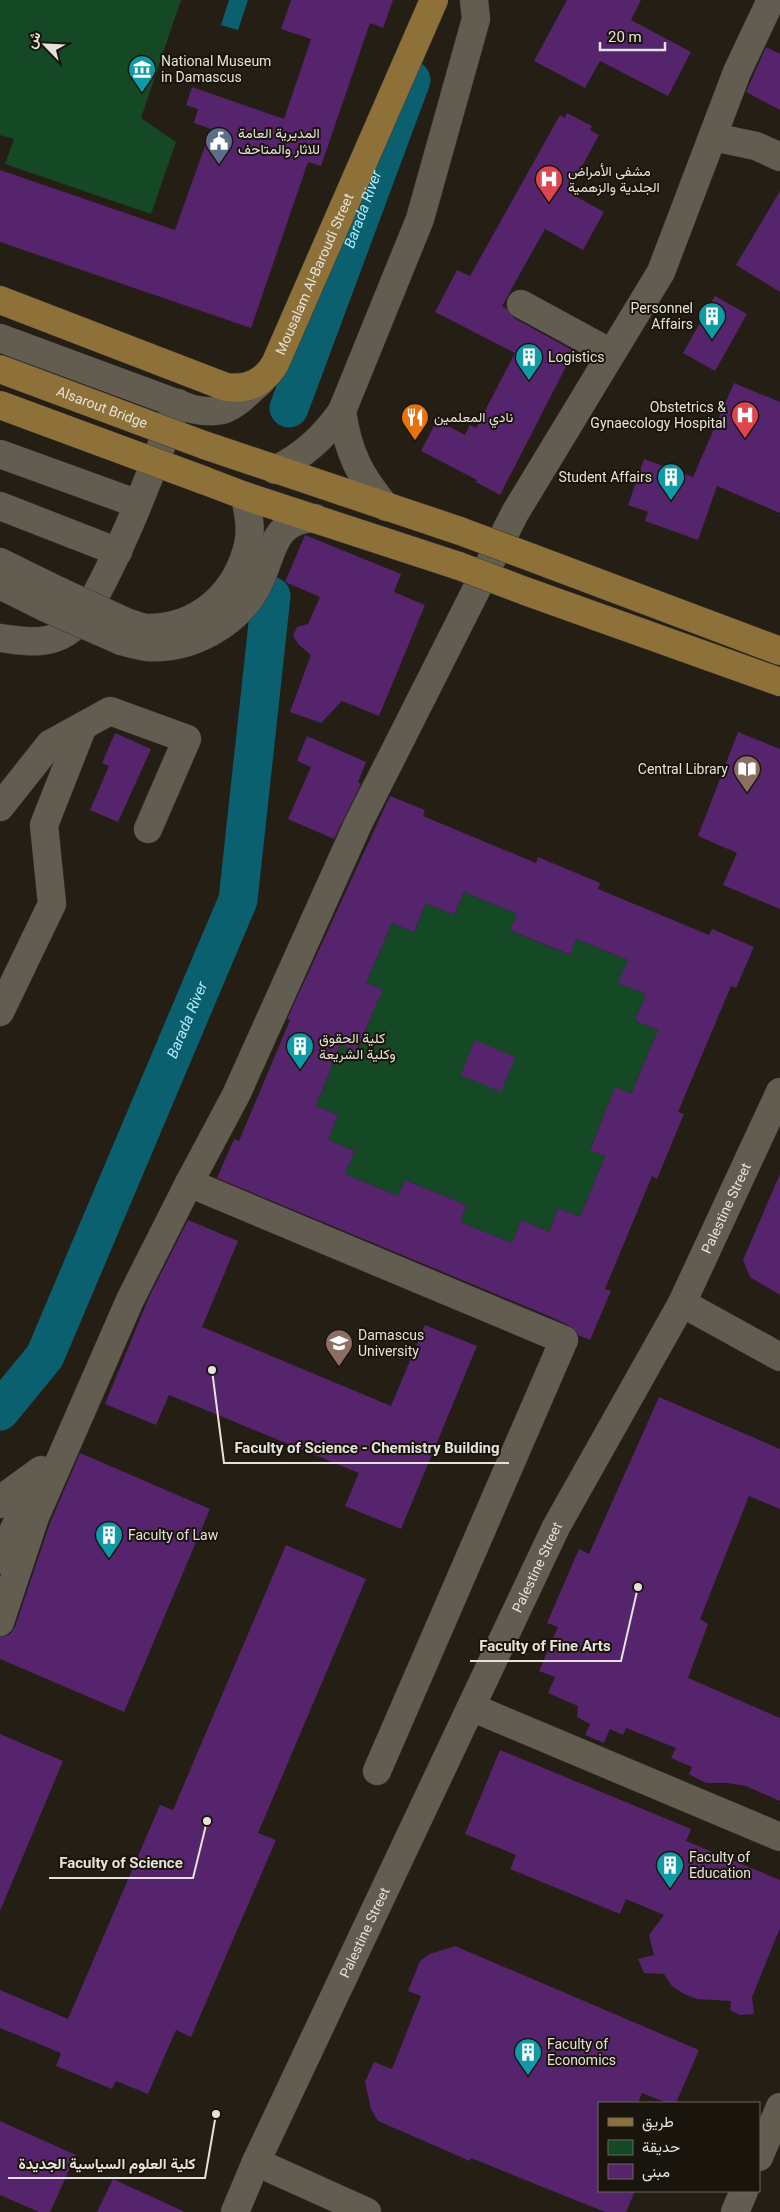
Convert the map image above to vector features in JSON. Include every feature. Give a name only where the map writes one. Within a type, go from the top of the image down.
[{"type":"main road","name":"Mousalam Al-Baroudi Street","points":[[261,381],[274,364],[434,0]]},
{"type":"main road","points":[[0,300],[226,388],[245,388],[261,381]]},
{"type":"main road","name":"Alsarout Bridge","points":[[0,369],[204,445],[460,531],[780,651]]},
{"type":"main road","points":[[0,405],[245,496],[459,566],[780,682]]},
{"type":"street","points":[[275,470],[313,446],[329,430],[342,411],[422,211],[476,19],[474,0]]},
{"type":"street","points":[[0,1622],[35,1517],[130,1300],[236,1095],[358,824],[515,513],[661,272],[714,137],[737,72],[771,0]]},
{"type":"street","points":[[714,137],[756,146],[780,157]]},
{"type":"street","points":[[521,304],[612,353]]},
{"type":"street","name":"Mousalam Al-Baroudi Street","points":[[0,338],[178,403],[209,412],[223,411],[236,403],[261,381]]},
{"type":"street","points":[[0,638],[42,642],[66,633],[84,616],[118,552],[178,403]]},
{"type":"street","points":[[342,411],[346,437],[355,463],[368,486],[386,507]]},
{"type":"street","points":[[0,454],[138,504]]},
{"type":"street","points":[[123,631],[170,625],[193,619],[214,606],[230,588],[241,567],[248,544],[250,520],[245,496]]},
{"type":"street","points":[[0,506],[118,552]]},
{"type":"street","points":[[0,585],[52,599],[123,631],[146,646],[164,646],[192,640],[217,628],[233,617],[258,586],[271,549],[280,532],[296,521],[315,518]]},
{"type":"street","points":[[0,562],[52,599]]},
{"type":"street","points":[[0,807],[50,744],[110,711],[187,739],[148,829]]},
{"type":"street","points":[[0,1012],[52,904],[44,824],[83,726]]},
{"type":"street","name":"Palestine Street","points":[[235,2212],[256,2162],[556,1527],[682,1303],[780,1092]]},
{"type":"street","points":[[189,1183],[564,1340],[377,1771]]},
{"type":"street","points":[[682,1303],[780,1358]]},
{"type":"street","points":[[0,1504],[4,1497],[41,1470],[0,1560]]},
{"type":"street","points":[[471,1707],[780,1837]]},
{"type":"street","points":[[760,2155],[780,2108]]},
{"type":"street","points":[[256,2162],[367,2212]]},
{"type":"street","points":[[735,2212],[744,2192]]},
{"type":"green space","points":[[0,0],[181,0],[141,118],[176,142],[151,214],[5,164],[14,139],[0,135]]},
{"type":"green space","points":[[464,892],[517,914],[510,930],[569,955],[576,939],[628,960],[619,983],[646,994],[635,1021],[658,1030],[631,1094],[615,1088],[590,1149],[605,1156],[580,1217],[558,1208],[549,1232],[521,1220],[512,1243],[461,1222],[466,1205],[405,1180],[398,1196],[345,1174],[355,1151],[328,1140],[338,1115],[316,1106],[340,1045],[357,1052],[382,989],[366,983],[392,923],[414,932],[426,903],[454,915]]},
{"type":"water","points":[[229,0],[248,0],[238,30],[221,25]]},
{"type":"building","points":[[291,0],[393,0],[383,28],[370,23],[321,166],[308,162],[251,328],[0,242],[0,170],[175,230],[211,129],[194,123],[198,109],[186,105],[192,87],[284,119],[311,39],[281,29]]},
{"type":"building","points":[[567,0],[641,0],[631,20],[691,52],[668,96],[600,61],[585,88],[534,61]]},
{"type":"building","points":[[766,47],[780,54],[780,110],[746,92]]},
{"type":"building","points":[[567,113],[592,126],[590,130],[599,135],[568,192],[604,212],[583,250],[545,229],[502,306],[514,318],[574,351],[500,495],[476,482],[477,480],[421,451],[437,420],[465,435],[470,425],[476,428],[515,353],[435,312],[457,270],[470,276],[560,115],[565,118]]},
{"type":"building","points":[[780,191],[780,292],[736,265]]},
{"type":"building","name":"Personnel Affairs","points":[[715,296],[747,314],[715,371],[683,353]]},
{"type":"building","name":"Obstetrics & Gynaecology Hospital","points":[[734,383],[780,402],[780,513],[717,486],[698,540],[645,521],[648,512],[628,505],[644,459],[693,477]]},
{"type":"building","points":[[305,535],[401,574],[394,592],[425,605],[379,716],[342,701],[321,723],[290,712],[311,655],[299,645],[293,636],[297,627],[308,624],[320,597],[285,582]]},
{"type":"building","name":"Central Library","points":[[738,732],[780,749],[780,909],[723,885],[737,853],[698,836]]},
{"type":"building","points":[[115,733],[151,749],[118,822],[90,810],[109,766],[102,763]]},
{"type":"building","points":[[307,736],[366,762],[358,782],[361,784],[334,839],[288,819],[311,767],[297,761]]},
{"type":"building","name":"كلية الحقوق وكلية الشريعة","points":[[390,796],[425,810],[423,816],[536,863],[538,857],[600,883],[598,889],[709,935],[712,929],[754,947],[736,988],[731,986],[678,1112],[684,1114],[657,1179],[652,1176],[605,1289],[611,1291],[590,1340],[578,1335],[570,1326],[551,1317],[217,1178],[234,1139],[239,1141],[290,1020],[287,1019]],"holes":[[[464,892],[517,914],[510,930],[570,955],[576,939],[628,960],[618,983],[646,994],[635,1021],[658,1030],[631,1094],[615,1087],[590,1150],[605,1156],[580,1217],[558,1208],[549,1232],[521,1220],[512,1243],[461,1222],[466,1205],[405,1180],[398,1196],[345,1174],[355,1151],[328,1140],[338,1115],[316,1106],[340,1045],[356,1052],[383,989],[366,983],[392,923],[414,932],[426,903],[454,915]]]},
{"type":"building","points":[[475,1040],[515,1057],[501,1092],[461,1075]]},
{"type":"building","points":[[780,1174],[780,1295],[750,1277],[743,1260]]},
{"type":"building","points":[[188,1220],[238,1241],[202,1327],[391,1406],[425,1325],[477,1346],[401,1529],[345,1506],[359,1473],[169,1395],[156,1425],[105,1404],[149,1297]]},
{"type":"building","points":[[659,1397],[780,1449],[780,1509],[749,1496],[700,1619],[708,1624],[688,1678],[780,1718],[780,1801],[746,1786],[727,1783],[706,1783],[689,1774],[692,1767],[671,1758],[676,1748],[626,1728],[623,1735],[610,1729],[604,1743],[585,1735],[590,1724],[577,1717],[578,1706],[548,1693],[555,1677],[539,1671],[558,1627],[547,1623],[579,1549],[589,1554]]},
{"type":"building","name":"Faculty of Law","points":[[80,1453],[210,1509],[124,1712],[0,1659],[0,1637],[10,1634],[15,1627],[50,1523]]},
{"type":"building","points":[[286,1545],[366,1579],[258,1833],[276,1840],[191,2037],[176,2030],[148,2094],[116,2081],[112,2089],[56,2066],[61,2053],[0,2028],[0,1990],[68,2019],[160,1805],[173,1810]]},
{"type":"building","points":[[0,1734],[63,1761],[0,1911]]},
{"type":"building","name":"Faculty of Education","points":[[500,1750],[691,1829],[686,1841],[780,1880],[780,1928],[752,1997],[754,2014],[740,2015],[730,2010],[731,2001],[697,1999],[684,1994],[672,1986],[664,1974],[644,1973],[638,1959],[654,1955],[649,1935],[664,1915],[626,1899],[620,1914],[510,1869],[516,1855],[465,1834]]},
{"type":"building","name":"Faculty of Economics","points":[[455,1946],[699,2050],[676,2102],[664,2102],[642,2093],[638,2102],[598,2102],[598,2192],[635,2192],[626,2212],[605,2212],[471,2158],[470,2161],[378,2121],[371,2109],[365,2082],[374,2062],[392,2069],[421,1996],[408,1991],[420,1961],[430,1954]]},
{"type":"building","points":[[0,2121],[76,2155],[50,2212],[39,2212],[0,2195]]},
{"type":"building","points":[[113,2179],[185,2212],[97,2212]]},
{"type":"waterway","name":"Barada River","points":[[289,408],[411,80]]},
{"type":"waterway","name":"Barada River","points":[[0,1411],[45,1356],[238,900],[271,596]]},
{"type":"place","name":"National Museum in Damascus","points":[[142,93]]},
{"type":"place","name":"المديرية العامة للاثار والمتاحف","points":[[219,165]]},
{"type":"place","name":"مشفى الأمراض الجلدية والزهمية","points":[[549,203]]},
{"type":"place","name":"Personnel Affairs","points":[[712,340]]},
{"type":"place","name":"Logistics","points":[[529,381]]},
{"type":"place","name":"Obstetrics & Gynaecology Hospital","points":[[745,439]]},
{"type":"place","name":"نادي المعلمين","points":[[415,441]]},
{"type":"place","name":"Student Affairs","points":[[671,501]]},
{"type":"place","name":"Central Library","points":[[747,793]]},
{"type":"place","name":"كلية الحقوق وكلية الشريعة","points":[[300,1070]]},
{"type":"place","name":"Damascus University","points":[[339,1367]]},
{"type":"place","name":"Faculty of Science - Chemistry Building","points":[[212,1370]]},
{"type":"place","name":"Faculty of Law","points":[[109,1559]]},
{"type":"place","name":"Faculty of Fine Arts","points":[[638,1587]]},
{"type":"place","name":"Faculty of Science","points":[[207,1821]]},
{"type":"place","name":"Faculty of Education","points":[[670,1889]]},
{"type":"place","name":"Faculty of Economics","points":[[528,2076]]},
{"type":"place","name":"كلية العلوم السياسية الجديدة","points":[[216,2114]]}]
